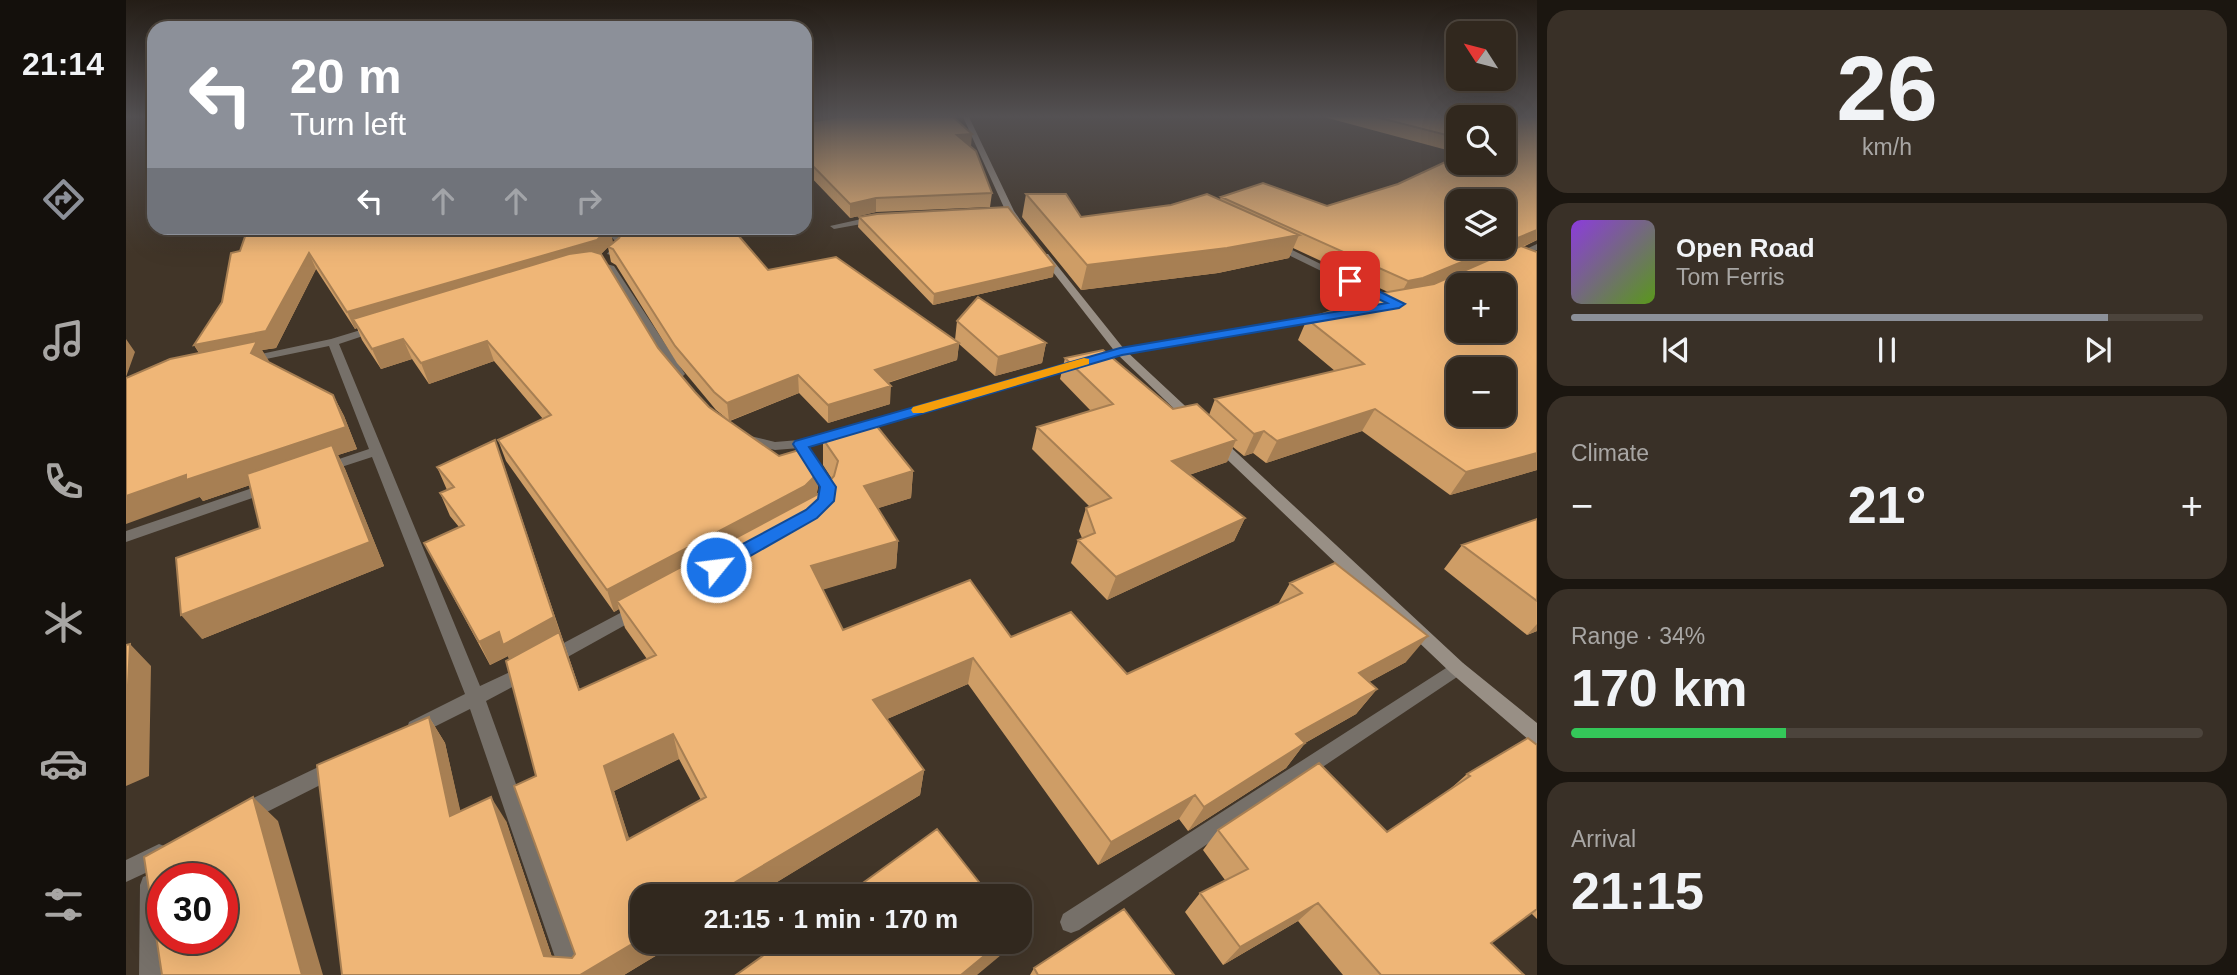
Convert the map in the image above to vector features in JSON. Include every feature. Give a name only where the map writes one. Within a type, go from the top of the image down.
[{"type":"main road","points":[[984,162],[1003,212],[1031,239],[1120,351],[1457,668],[1537,735]]},
{"type":"street","points":[[834,226],[889,218]]},
{"type":"street","points":[[600,264],[617,250],[621,242],[614,235]]},
{"type":"street","points":[[1265,241],[1404,303],[1380,308]]},
{"type":"street","points":[[1501,263],[1537,247]]},
{"type":"street","points":[[578,265],[600,264],[611,268],[685,383]]},
{"type":"street","points":[[738,433],[748,440],[775,446],[800,444],[1120,351],[1331,317]]},
{"type":"street","points":[[230,364],[333,342],[386,326]]},
{"type":"street","points":[[333,342],[476,699],[573,975]]},
{"type":"street","points":[[800,444],[828,487],[825,501],[812,514]]},
{"type":"street","points":[[311,473],[377,451]]},
{"type":"street","points":[[126,537],[284,482]]},
{"type":"street","points":[[401,736],[476,699],[656,600]]},
{"type":"street","points":[[1071,922],[1457,668]]},
{"type":"street","points":[[226,822],[351,760]]},
{"type":"street","points":[[126,871],[176,847]]},
{"type":"street","points":[[150,859],[151,975]]},
{"type":"building","points":[[812,162],[980,162],[992,193],[876,198],[850,204]]},
{"type":"building","points":[[1444,162],[1446,175],[1516,175],[1516,162],[1537,162],[1537,230],[1516,239],[1516,189],[1446,189],[1446,259],[1469,259],[1423,278],[1408,281],[1221,197],[1263,183],[1327,206],[1398,184]]},
{"type":"building","points":[[1026,194],[1066,194],[1081,217],[1171,205],[1207,194],[1299,235],[1227,248],[1087,265]]},
{"type":"building","points":[[1008,207],[1055,266],[934,294],[859,217],[877,214]]},
{"type":"building","points":[[246,235],[602,235],[597,240],[347,312],[309,253],[266,331],[194,345],[222,302],[231,253],[240,251]]},
{"type":"building","points":[[621,235],[738,235],[768,270],[836,257],[959,343],[875,370],[891,386],[828,405],[798,375],[727,403],[714,392],[675,346],[613,249],[608,247]]},
{"type":"building","points":[[1521,246],[1537,252],[1537,453],[1466,472],[1375,409],[1277,441],[1264,431],[1254,434],[1215,399],[1364,364],[1307,319],[1388,292],[1434,284],[1446,279],[1446,343],[1516,343],[1516,273],[1459,273],[1491,259],[1516,259],[1516,248]]},
{"type":"building","points":[[591,251],[601,254],[658,348],[709,407],[779,456],[806,448],[818,466],[815,476],[805,486],[607,590],[498,440],[551,415],[487,341],[421,363],[403,339],[372,349],[353,319],[569,254]]},
{"type":"building","points":[[978,297],[1046,343],[998,357],[957,321]]},
{"type":"building","points":[[257,341],[251,353],[333,395],[346,427],[186,480],[186,475],[126,496],[126,378],[170,359]]},
{"type":"building","points":[[1103,350],[1173,409],[1197,404],[1236,440],[1172,461],[1245,518],[1116,577],[1078,540],[1095,533],[1086,508],[1111,498],[1037,427],[1113,404],[1065,358]]},
{"type":"building","points":[[875,424],[913,471],[864,486],[898,541],[811,566],[843,630],[970,580],[1011,637],[1071,612],[1127,674],[1302,593],[1290,583],[1335,563],[1428,636],[1359,673],[1377,689],[1296,734],[1305,743],[1204,807],[1195,795],[1111,842],[973,658],[873,700],[924,770],[732,884],[630,884],[630,945],[580,975],[342,975],[317,765],[429,717],[450,816],[491,797],[544,956],[572,958],[575,954],[514,786],[536,776],[506,661],[559,632],[579,690],[656,655],[617,601],[818,494],[834,476],[838,461],[823,439]],"holes":[[[673,734],[706,797],[627,840],[604,766]]]},
{"type":"building","points":[[495,440],[554,617],[503,645],[499,632],[479,642],[424,543],[464,525],[440,493],[454,487],[437,467]]},
{"type":"building","points":[[332,445],[370,542],[181,615],[176,558],[260,528],[247,474]]},
{"type":"building","points":[[1537,519],[1537,601],[1462,545]]},
{"type":"building","points":[[130,644],[126,725],[126,645]]},
{"type":"building","points":[[1528,738],[1537,745],[1537,909],[1491,943],[1524,975],[1381,975],[1318,903],[1240,947],[1200,893],[1248,869],[1218,830],[1319,763],[1387,832],[1470,776],[1467,774]]},
{"type":"building","points":[[253,797],[302,975],[162,975],[159,954],[238,954],[238,863],[147,863],[147,877],[144,857]]},
{"type":"building","points":[[937,829],[981,884],[861,884]]},
{"type":"building","points":[[1124,909],[1174,975],[1038,975],[1034,968]]},
{"type":"building","points":[[765,954],[986,954],[961,975],[736,975]]},
{"type":"slow traffic","points":[[918,410],[1084,362]]},
{"type":"route","points":[[716,567],[812,514],[825,501],[828,487],[800,444],[1120,351],[1399,304],[1350,281]]}]
